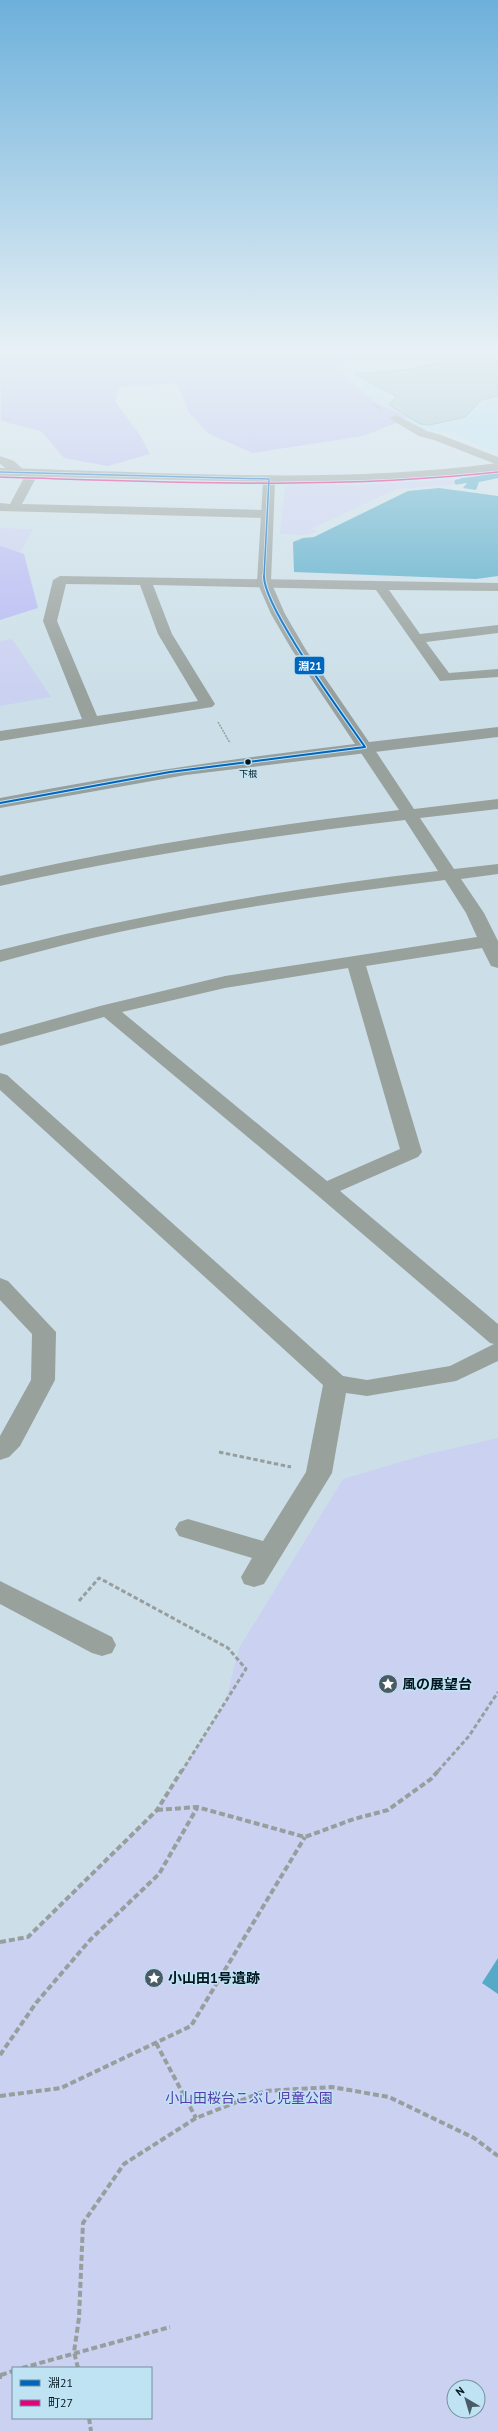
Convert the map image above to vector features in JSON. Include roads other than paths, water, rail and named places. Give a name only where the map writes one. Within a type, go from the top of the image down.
[{"type":"street","points":[[4,461],[27,473]]},
{"type":"street","points":[[0,472],[269,479],[403,478],[462,473],[498,466]]},
{"type":"street","points":[[14,508],[27,473]]},
{"type":"street","points":[[269,479],[266,514],[264,582],[278,614],[296,644],[475,913],[498,962]]},
{"type":"street","points":[[0,507],[266,514]]},
{"type":"street","points":[[91,721],[50,621],[60,580],[264,582],[463,588],[498,587]]},
{"type":"street","points":[[0,736],[207,704],[165,634],[145,581]]},
{"type":"street","points":[[379,585],[445,678],[498,673]]},
{"type":"street","points":[[416,639],[498,629]]},
{"type":"street","points":[[0,803],[126,779],[242,762],[498,732]]},
{"type":"street","points":[[0,881],[46,869],[211,839],[498,804]]},
{"type":"street","points":[[0,956],[66,937],[162,916],[254,900],[498,869]]},
{"type":"street","points":[[0,1040],[107,1010],[225,982],[489,941]]},
{"type":"street","points":[[325,1190],[411,1152],[356,961]]},
{"type":"street","points":[[107,1010],[325,1190],[498,1337]]},
{"type":"street","points":[[0,1079],[336,1383],[366,1388],[456,1373],[498,1351]]},
{"type":"street","points":[[0,1286],[44,1332],[43,1380],[11,1440],[0,1451]]},
{"type":"street","points":[[254,1577],[319,1473],[336,1383]]},
{"type":"street","points":[[188,1529],[268,1553]]},
{"type":"street","points":[[0,1591],[102,1645]]},
{"type":"waterway","points":[[457,482],[498,475]]},
{"type":"place","name":"下根","points":[[248,762]]},
{"type":"place","name":"風の展望台","points":[[388,1684]]},
{"type":"place","name":"小山田1号遺跡","points":[[154,1978]]},
{"type":"park label","name":"小山田桜台こぶし児童公園","points":[[249,2098]]}]
